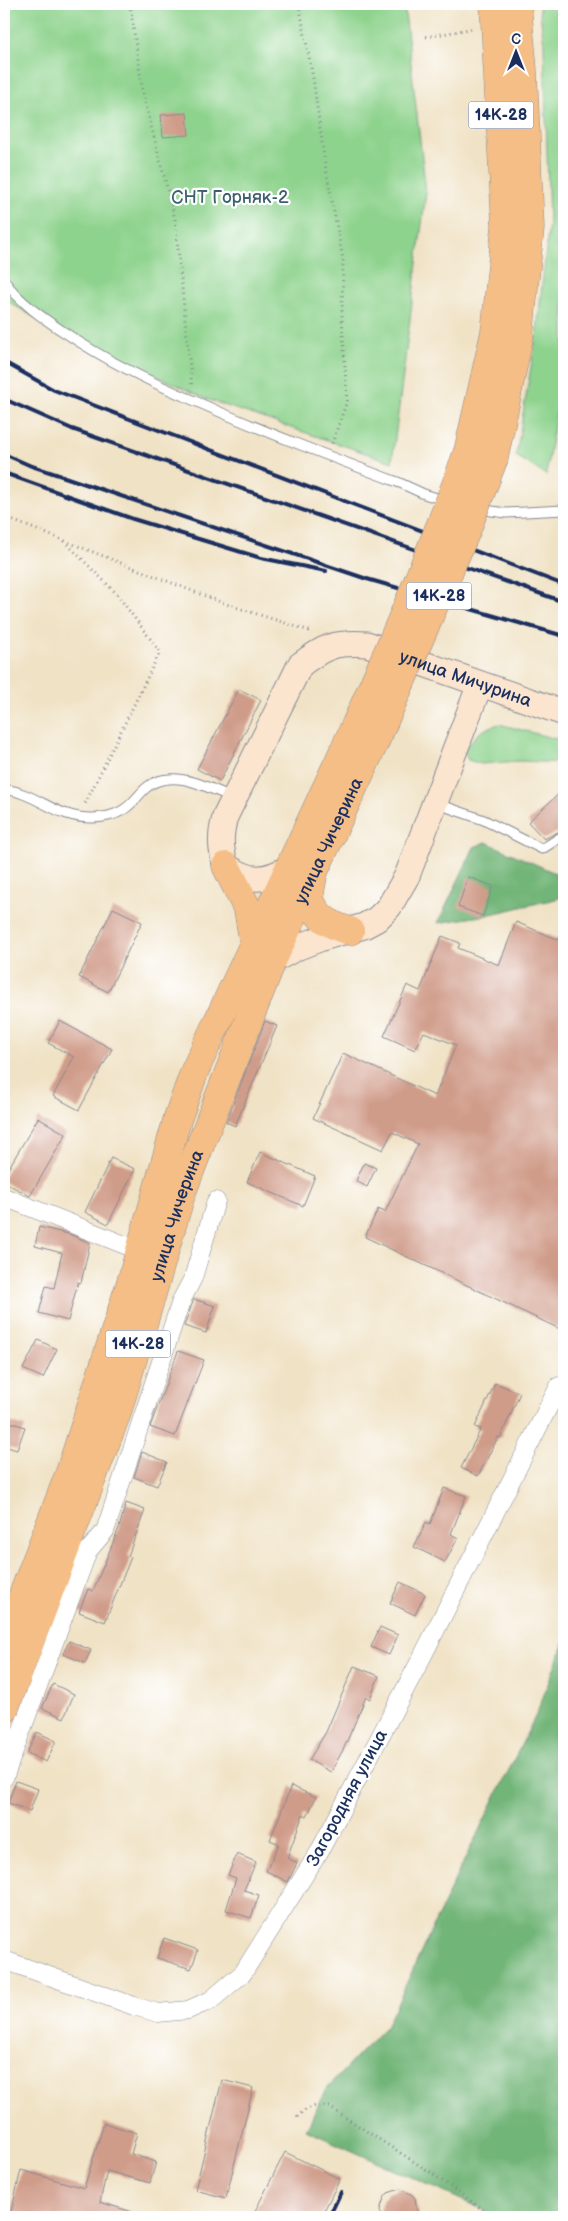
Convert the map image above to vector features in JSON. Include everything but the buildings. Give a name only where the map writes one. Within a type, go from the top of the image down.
[{"type":"main road","name":"14К-28","points":[[481,455],[506,226],[494,4]]},
{"type":"main road","name":"14К-28","points":[[481,455],[519,337],[530,228],[523,70],[517,4]]},
{"type":"main road","name":"улица Чичерина","points":[[4,1644],[70,1472],[140,1252],[178,1117],[196,1070],[263,953],[367,728],[451,567],[481,455]]},
{"type":"main road","name":"улица Мичурина","points":[[356,643],[564,713]]},
{"type":"main road","points":[[356,643],[320,649],[300,665],[225,816],[220,833],[221,849],[226,866],[248,910],[263,953],[296,948],[322,938],[364,926],[376,919],[389,907],[407,876],[480,684]]},
{"type":"main road","points":[[226,866],[239,874],[255,879],[301,871],[318,914],[333,927],[350,931]]},
{"type":"main road","name":"улица Чичерина","points":[[4,1710],[117,1413],[182,1192],[263,953]]},
{"type":"street","points":[[4,1197],[140,1252]]},
{"type":"street","points":[[4,1778],[88,1551],[105,1531],[181,1301],[193,1278],[216,1201]]},
{"type":"street","name":"Загородняя улица","points":[[4,1960],[158,2013],[188,2010],[211,2000],[243,1973],[319,1852],[421,1659],[559,1386]]},
{"type":"lane","points":[[4,280],[12,292],[93,351],[160,387],[236,420],[424,494],[470,508],[506,513],[564,510]]},
{"type":"lane","points":[[4,789],[20,791],[60,814],[78,818],[110,816],[125,809],[149,785],[169,778],[189,781],[234,798]]},
{"type":"lane","points":[[435,803],[484,820],[542,849],[564,835]]},
{"type":"path","points":[[130,4],[143,94],[175,219],[194,401]]},
{"type":"path","points":[[299,4],[313,78],[324,164],[343,258],[342,317],[348,401],[327,456]]},
{"type":"path","points":[[426,37],[476,28]]},
{"type":"path","points":[[4,517],[223,603],[356,643]]},
{"type":"path","points":[[62,539],[116,593],[160,652],[78,818]]},
{"type":"path","points":[[297,2117],[305,2109],[318,2105],[329,2107],[433,2174],[493,2217]]},
{"type":"green space","name":"СНТ Горняк-2","points":[[4,4],[404,4],[426,192],[392,462],[206,399],[32,316],[4,299]]},
{"type":"green space","points":[[539,4],[564,4],[564,364],[546,475],[516,456],[537,331],[549,222],[544,45]]},
{"type":"green space","points":[[499,724],[564,741],[564,763],[519,761],[481,764],[468,760],[464,751],[471,741],[478,734]]},
{"type":"green space","points":[[486,842],[564,877],[564,897],[487,915],[438,923],[474,847]]},
{"type":"green space","points":[[564,1642],[564,2217],[499,2217],[306,2130],[326,2089],[387,2025],[458,1873],[537,1713]]},
{"type":"railway","points":[[4,362],[54,390],[564,585]]},
{"type":"railway","points":[[4,399],[72,429],[564,602]]},
{"type":"railway","points":[[4,454],[29,465],[367,579],[564,636]]},
{"type":"railway","points":[[4,473],[133,519],[261,558],[326,571]]},
{"type":"railway","points":[[329,2217],[341,2192]]}]
